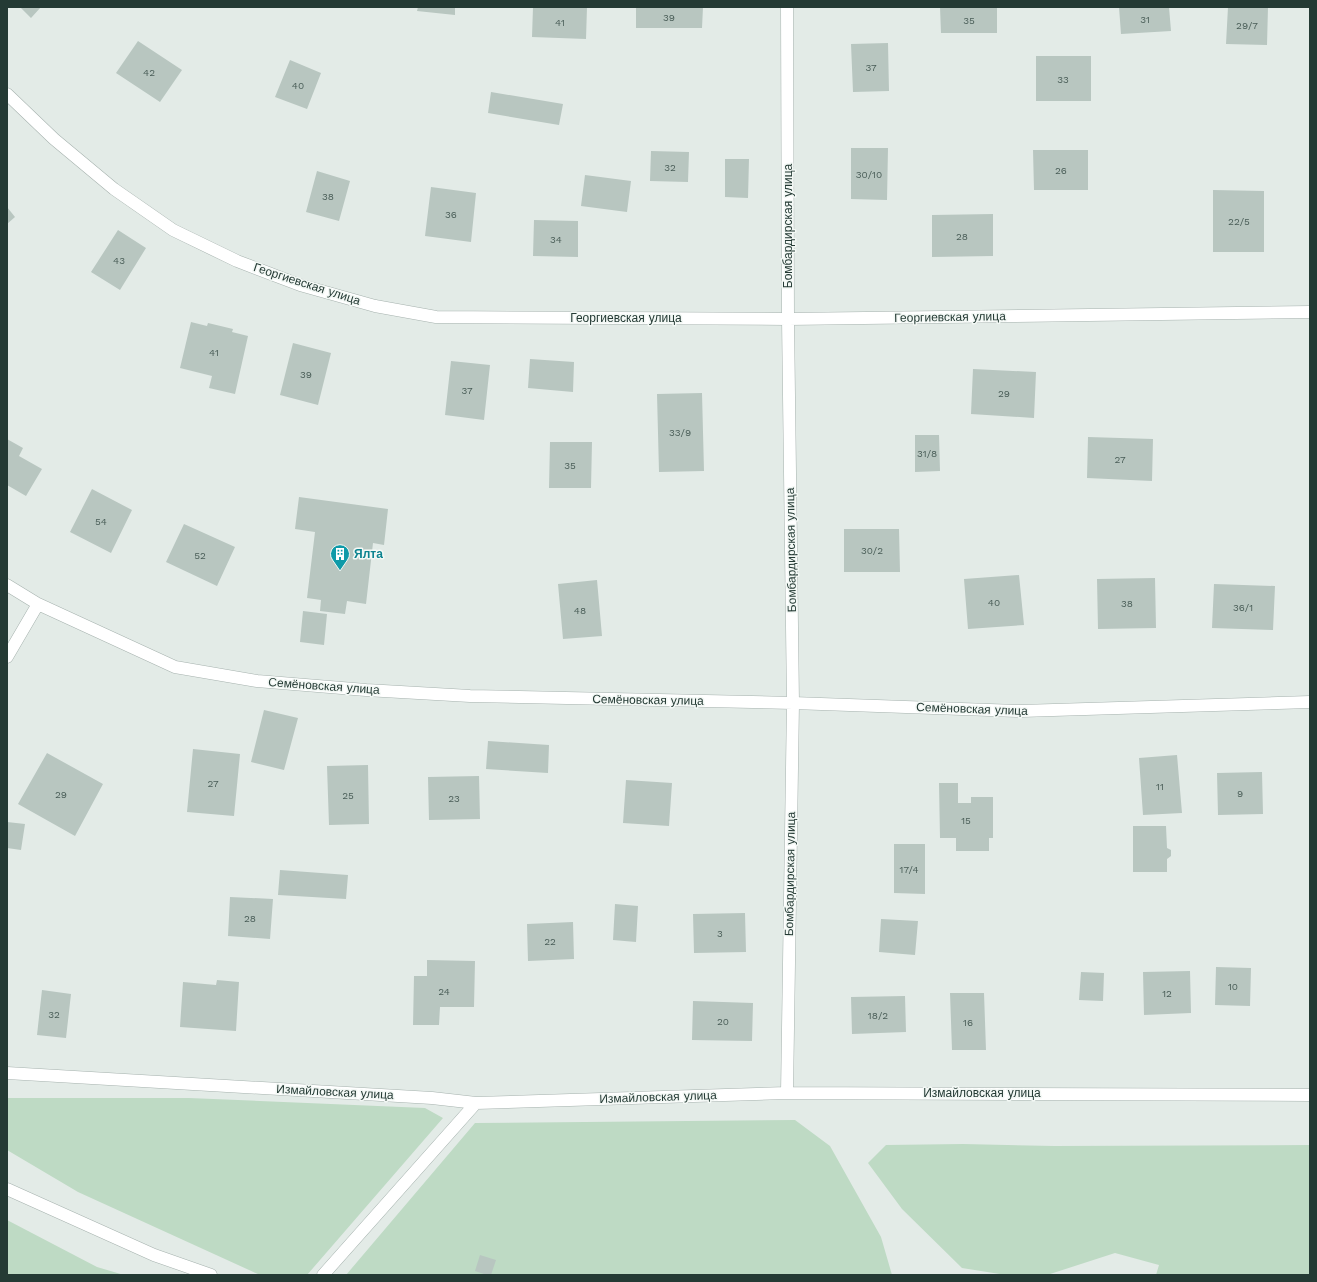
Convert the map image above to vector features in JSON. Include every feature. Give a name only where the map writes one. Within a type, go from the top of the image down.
[{"type":"street","name":"Бомбардирская улица","points":[[787,7],[788,319],[793,703],[787,1093]]},
{"type":"street","name":"Георгиевская улица","points":[[7,94],[54,139],[114,189],[173,230],[237,261],[307,287],[375,306],[436,317],[788,319],[1310,312]]},
{"type":"street","name":"Семёновская улица","points":[[7,585],[38,604],[175,667],[257,681],[366,690],[470,696],[793,703],[1021,711],[1310,702]]},
{"type":"street","points":[[7,657],[38,604]]},
{"type":"street","name":"Измайловская улица","points":[[7,1073],[424,1097],[476,1103],[787,1093],[1310,1095]]},
{"type":"street","points":[[323,1275],[476,1103]]},
{"type":"street","points":[[7,1189],[154,1255],[211,1275]]},
{"type":"green space","points":[[7,1098],[189,1098],[425,1108],[443,1118],[307,1275],[260,1275],[78,1192],[7,1150]]},
{"type":"green space","points":[[795,1120],[830,1146],[881,1237],[892,1275],[346,1275],[475,1123]]},
{"type":"green space","points":[[963,1144],[1054,1146],[1310,1145],[1310,1275],[1156,1275],[1159,1265],[1115,1253],[1047,1275],[1006,1275],[962,1268],[902,1209],[868,1163],[886,1145]]},
{"type":"green space","points":[[7,1220],[97,1267],[124,1275],[7,1275]]},
{"type":"building","points":[[20,7],[41,7],[31,18]]},
{"type":"building","points":[[418,7],[455,7],[455,15],[417,11]]},
{"type":"building","points":[[533,7],[587,7],[586,39],[532,37]]},
{"type":"building","points":[[636,7],[703,7],[702,28],[636,28]]},
{"type":"building","points":[[940,7],[997,7],[997,33],[941,33]]},
{"type":"building","points":[[1119,7],[1169,7],[1171,31],[1121,34]]},
{"type":"building","points":[[1228,7],[1268,7],[1267,45],[1226,44]]},
{"type":"building","points":[[138,41],[182,70],[160,102],[116,73]]},
{"type":"building","points":[[888,43],[889,91],[853,92],[851,44]]},
{"type":"building","points":[[1036,56],[1091,56],[1091,101],[1036,101]]},
{"type":"building","points":[[290,60],[321,73],[307,109],[275,97]]},
{"type":"building","points":[[491,92],[563,104],[559,125],[488,113]]},
{"type":"building","points":[[851,148],[888,148],[887,200],[851,199]]},
{"type":"building","points":[[1033,150],[1088,150],[1088,190],[1034,190]]},
{"type":"building","points":[[651,151],[689,152],[688,182],[650,181]]},
{"type":"building","points":[[725,159],[749,159],[748,198],[725,197]]},
{"type":"building","points":[[317,171],[350,181],[339,221],[306,212]]},
{"type":"building","points":[[585,175],[631,181],[627,212],[581,206]]},
{"type":"building","points":[[431,187],[476,193],[471,242],[425,236]]},
{"type":"building","points":[[1213,190],[1264,191],[1264,252],[1213,252]]},
{"type":"building","points":[[7,207],[15,217],[7,224]]},
{"type":"building","points":[[993,214],[993,256],[932,257],[932,215]]},
{"type":"building","points":[[534,220],[578,221],[578,257],[533,256]]},
{"type":"building","points":[[118,230],[146,248],[120,290],[91,272]]},
{"type":"building","points":[[191,322],[207,326],[208,323],[233,329],[232,332],[248,336],[235,394],[209,388],[212,376],[180,368]]},
{"type":"building","points":[[293,343],[331,353],[318,405],[280,395]]},
{"type":"building","points":[[530,359],[574,362],[573,392],[528,388]]},
{"type":"building","points":[[451,361],[490,365],[484,420],[445,415]]},
{"type":"building","points":[[973,369],[1036,372],[1034,418],[971,414]]},
{"type":"building","points":[[702,393],[704,471],[659,472],[657,394]]},
{"type":"building","points":[[915,435],[939,435],[940,471],[915,472]]},
{"type":"building","points":[[1088,437],[1153,439],[1152,481],[1087,478]]},
{"type":"building","points":[[7,439],[23,448],[19,456],[42,469],[26,496],[7,485]]},
{"type":"building","points":[[550,442],[592,442],[591,488],[549,488]]},
{"type":"building","points":[[92,489],[132,510],[111,553],[70,532]]},
{"type":"building","name":"Ялта","points":[[299,497],[388,509],[384,545],[373,543],[366,604],[347,601],[345,614],[320,611],[321,600],[307,598],[315,532],[295,529]]},
{"type":"building","points":[[184,524],[235,547],[217,586],[166,562]]},
{"type":"building","points":[[844,529],[899,529],[900,572],[844,572]]},
{"type":"building","points":[[1019,575],[1024,625],[968,629],[964,579]]},
{"type":"building","points":[[1155,578],[1156,628],[1098,629],[1097,579]]},
{"type":"building","points":[[597,580],[602,636],[563,639],[558,584]]},
{"type":"building","points":[[1214,584],[1275,586],[1273,630],[1212,628]]},
{"type":"building","points":[[303,611],[327,614],[324,645],[300,642]]},
{"type":"building","points":[[264,710],[298,718],[284,770],[251,762]]},
{"type":"building","points":[[488,741],[549,745],[548,773],[486,769]]},
{"type":"building","points":[[193,749],[240,754],[234,816],[187,812]]},
{"type":"building","points":[[47,753],[103,784],[75,836],[18,804]]},
{"type":"building","points":[[1177,755],[1182,813],[1143,815],[1139,758]]},
{"type":"building","points":[[368,765],[369,824],[329,825],[327,766]]},
{"type":"building","points":[[1262,772],[1263,814],[1218,815],[1217,773]]},
{"type":"building","points":[[479,776],[480,819],[429,820],[428,777]]},
{"type":"building","points":[[626,780],[672,783],[669,826],[623,823]]},
{"type":"building","points":[[939,783],[958,783],[958,803],[971,803],[971,797],[993,797],[993,838],[989,838],[989,851],[956,851],[956,838],[940,838]]},
{"type":"building","points":[[7,822],[25,824],[21,850],[7,848]]},
{"type":"building","points":[[1133,826],[1166,826],[1167,848],[1171,850],[1171,856],[1167,859],[1167,872],[1133,872]]},
{"type":"building","points":[[894,844],[925,844],[925,894],[894,893]]},
{"type":"building","points":[[280,870],[348,875],[346,899],[278,895]]},
{"type":"building","points":[[230,897],[273,899],[270,939],[228,936]]},
{"type":"building","points":[[615,904],[638,906],[636,942],[613,940]]},
{"type":"building","points":[[745,913],[746,952],[694,953],[693,914]]},
{"type":"building","points":[[881,919],[918,921],[915,955],[879,952]]},
{"type":"building","points":[[573,922],[574,959],[528,961],[527,924]]},
{"type":"building","points":[[427,960],[475,961],[474,1007],[440,1007],[439,1025],[413,1025],[414,976],[427,976]]},
{"type":"building","points":[[1216,967],[1251,968],[1250,1006],[1215,1005]]},
{"type":"building","points":[[1190,971],[1191,1013],[1144,1015],[1143,972]]},
{"type":"building","points":[[1081,972],[1104,973],[1103,1001],[1079,1000]]},
{"type":"building","points":[[217,980],[239,982],[236,1031],[180,1027],[183,982],[216,985]]},
{"type":"building","points":[[42,990],[71,994],[66,1038],[37,1035]]},
{"type":"building","points":[[950,993],[984,993],[986,1050],[952,1050]]},
{"type":"building","points":[[905,996],[906,1032],[852,1034],[851,997]]},
{"type":"building","points":[[693,1001],[753,1003],[752,1041],[692,1040]]},
{"type":"building","points":[[480,1255],[496,1260],[491,1275],[475,1271]]},
{"type":"place","name":"Ялта","points":[[340,571]]}]
